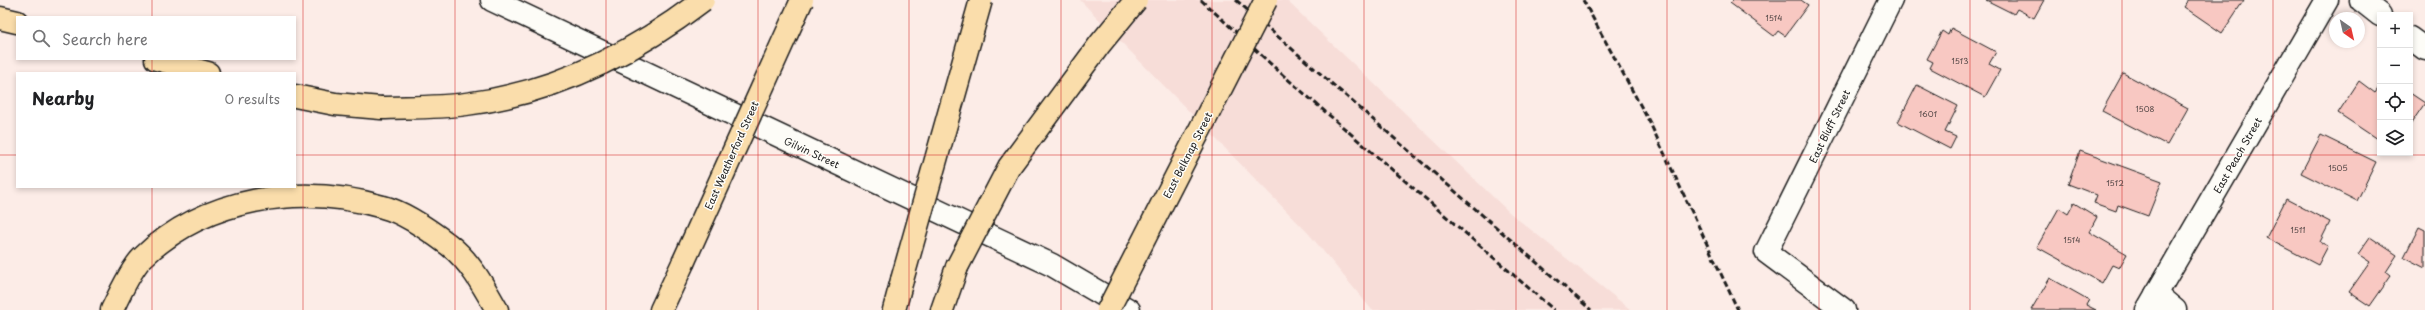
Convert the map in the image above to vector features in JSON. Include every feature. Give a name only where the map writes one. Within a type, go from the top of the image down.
[{"type":"highway","points":[[296,96],[335,104],[382,108],[438,107],[468,104],[514,95],[553,84],[630,50],[672,23],[702,0]]},
{"type":"highway","name":"East Weatherford Street","points":[[661,310],[802,0]]},
{"type":"highway","points":[[894,310],[981,0]]},
{"type":"highway","points":[[942,310],[957,267],[1009,168],[1100,44],[1136,0]]},
{"type":"highway","name":"East Belknap Street","points":[[1108,310],[1266,0]]},
{"type":"highway","points":[[0,18],[16,22]]},
{"type":"highway","points":[[160,60],[204,72]]},
{"type":"highway","points":[[112,310],[141,259],[178,230],[218,210],[251,201],[272,197],[327,196],[384,207],[415,222],[450,245],[479,278],[497,310]]},
{"type":"street","name":"Gilvin Street","points":[[492,0],[1052,265],[1129,310]]},
{"type":"street","name":"East Bluff Street","points":[[1844,310],[1766,252],[1891,0]]},
{"type":"street","name":"East Peach Street","points":[[2151,302],[2327,0]]},
{"type":"street","points":[[2361,0],[2377,13]]},
{"type":"street","points":[[2413,40],[2425,49]]},
{"type":"street","points":[[2151,302],[2175,310]]},
{"type":"shaded area","points":[[1080,0],[1286,0],[1510,213],[1631,310],[1372,310],[1309,234]]},
{"type":"building","points":[[1733,0],[1801,0],[1808,5],[1785,36],[1778,31],[1774,36],[1730,3]]},
{"type":"building","points":[[1986,0],[2044,0],[2034,18],[2017,9],[2014,14]]},
{"type":"building","points":[[2189,0],[2244,0],[2222,33],[2184,7]]},
{"type":"building","points":[[1951,28],[1996,52],[1989,64],[2000,70],[1985,97],[1930,68],[1933,62],[1927,59],[1942,31],[1948,35]]},
{"type":"building","points":[[2123,73],[2188,108],[2167,145],[2102,111]]},
{"type":"building","points":[[2359,81],[2375,93],[2377,90],[2377,139],[2338,113]]},
{"type":"building","points":[[1917,85],[1958,106],[1945,132],[1956,137],[1950,149],[1898,122]]},
{"type":"building","points":[[2413,95],[2425,103],[2413,121]]},
{"type":"building","points":[[2321,135],[2376,162],[2357,201],[2301,173]]},
{"type":"building","points":[[2080,151],[2162,181],[2148,216],[2118,205],[2116,211],[2094,203],[2097,195],[2068,184]]},
{"type":"building","points":[[2286,199],[2330,222],[2320,242],[2328,246],[2318,265],[2266,238]]},
{"type":"building","points":[[2074,203],[2097,217],[2089,232],[2127,254],[2119,268],[2112,265],[2102,283],[2037,247],[2059,208],[2068,214]]},
{"type":"building","points":[[2419,227],[2425,230],[2425,268],[2404,257]]},
{"type":"building","points":[[2370,237],[2397,255],[2386,272],[2391,276],[2370,306],[2349,292],[2370,262],[2358,254]]},
{"type":"building","points":[[2050,278],[2089,300],[2086,305],[2096,310],[2031,310]]},
{"type":"railway","points":[[1201,0],[1284,76],[1554,310]]},
{"type":"railway","points":[[1236,0],[1591,310]]},
{"type":"railway","points":[[1583,0],[1650,123],[1738,310]]}]
